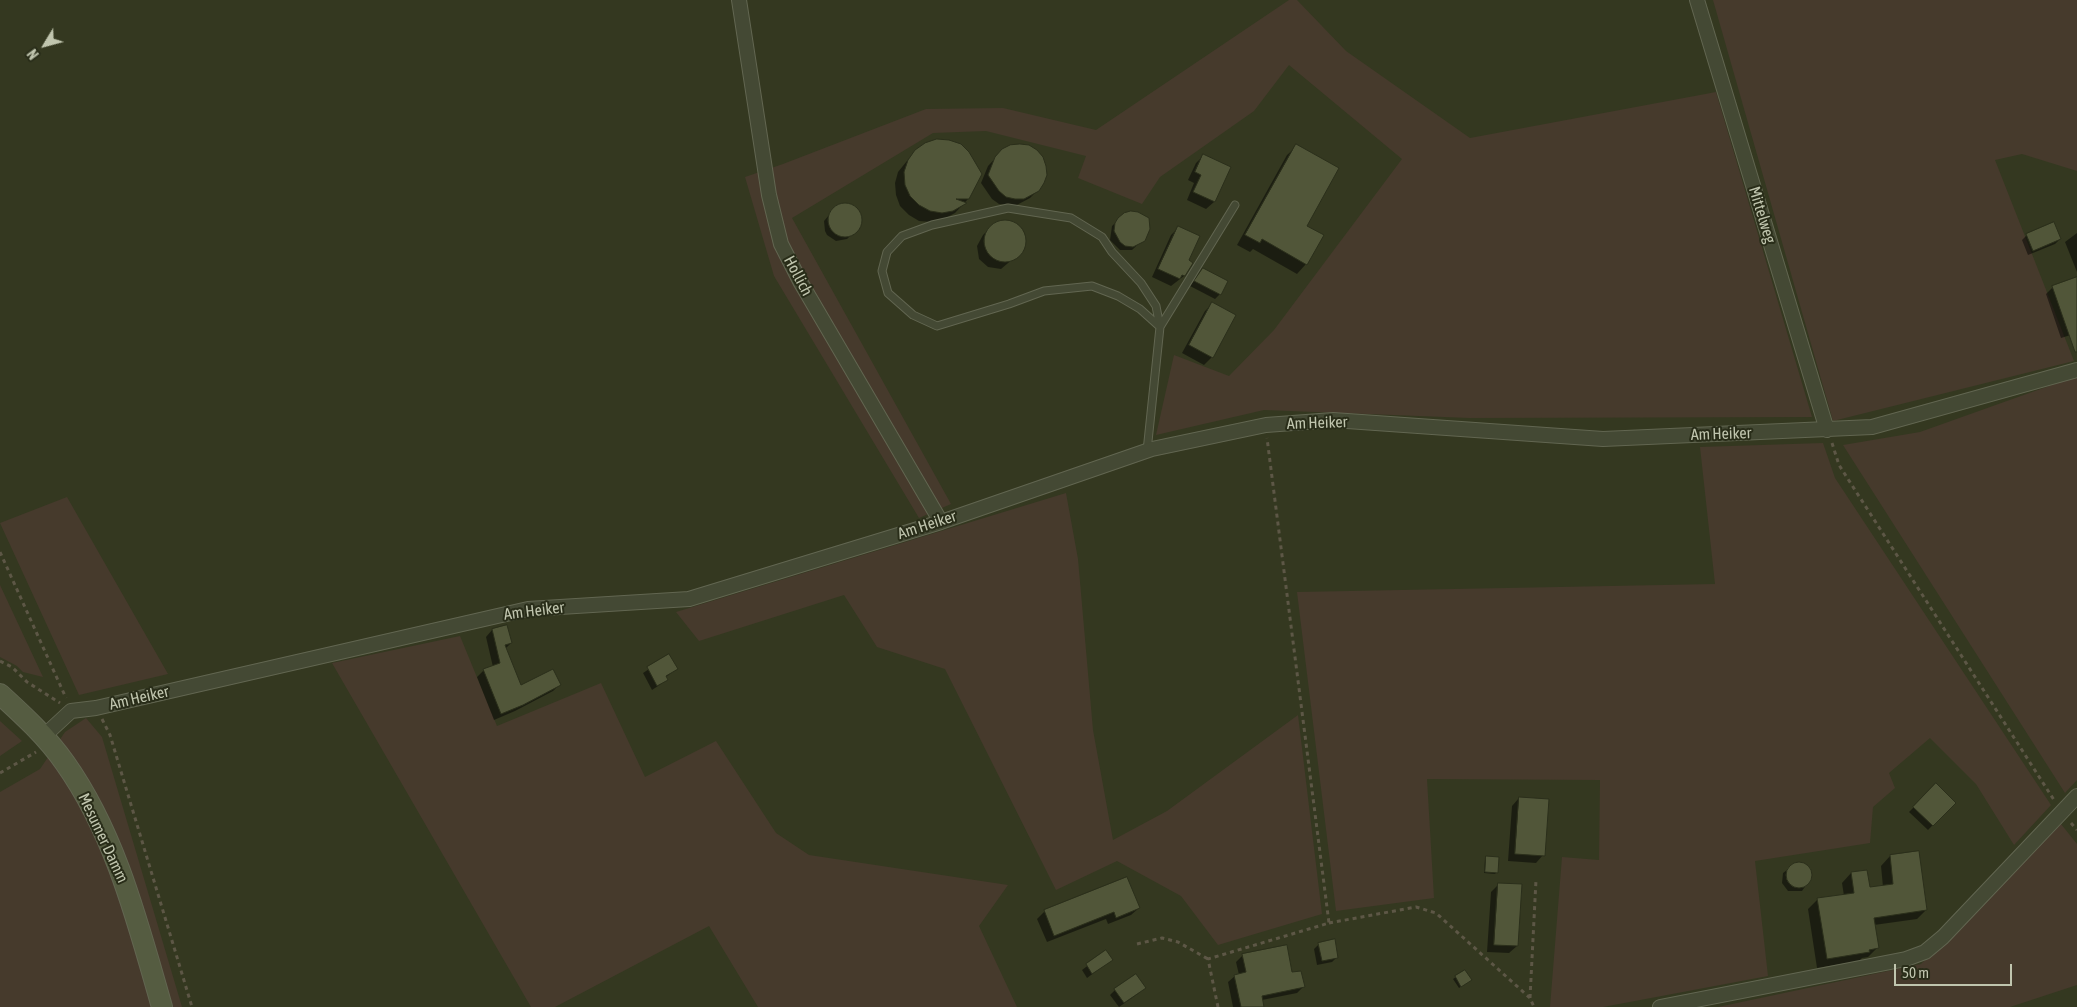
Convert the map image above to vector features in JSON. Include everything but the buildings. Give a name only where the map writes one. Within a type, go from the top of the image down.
[{"type":"main road","name":"Mesumer Damm","points":[[0,694],[44,736],[65,763],[87,798],[127,890],[162,1007]]},
{"type":"street","name":"Hollich","points":[[739,0],[769,194],[781,244],[801,283],[940,522]]},
{"type":"street","name":"Mittelweg","points":[[1697,0],[1827,430]]},
{"type":"street","name":"Am Heiker","points":[[71,710],[96,708],[528,608],[689,599],[940,522],[1147,451],[1266,425],[1332,420],[1604,439],[1872,427],[2077,370]]},
{"type":"street","points":[[44,736],[71,710]]},
{"type":"street","points":[[1660,1007],[1906,959],[1925,952],[1943,937],[2077,796]]},
{"type":"lane","points":[[1160,327],[1235,205]]},
{"type":"lane","points":[[1147,451],[1160,327],[1156,306],[1141,283],[1112,252],[1102,237],[1072,218],[1008,208],[932,225],[902,236],[887,252],[882,271],[888,293],[913,315],[937,326],[1044,291],[1092,286],[1118,296],[1140,309],[1160,327]]},
{"type":"path","points":[[1266,425],[1329,923]]},
{"type":"path","points":[[1827,430],[1839,465],[2062,811],[2077,830]]},
{"type":"path","points":[[0,552],[53,666],[71,710]]},
{"type":"path","points":[[0,661],[12,667],[27,682],[71,710]]},
{"type":"path","points":[[96,708],[110,736],[192,1007]]},
{"type":"path","points":[[0,773],[35,754],[44,736]]},
{"type":"path","points":[[1530,998],[1536,880]]},
{"type":"path","points":[[1136,944],[1162,938],[1178,942],[1208,959],[1329,923],[1416,907],[1436,913],[1530,998],[1534,1007]]},
{"type":"path","points":[[1208,959],[1218,1007]]},
{"type":"shaded area","points":[[1289,0],[1297,0],[1346,51],[1470,138],[1716,92],[1812,417],[1470,418],[1264,410],[1156,435],[1174,355],[1229,376],[1274,330],[1402,159],[1289,65],[1254,111],[1160,177],[1142,204],[1078,178],[1086,156],[986,131],[933,133],[792,218],[951,504],[919,518],[774,276],[745,177],[926,109],[1003,108],[1096,130]]},
{"type":"shaded area","points":[[1713,0],[2077,0],[2077,171],[2022,154],[1995,160],[2074,361],[1833,421]]},
{"type":"shaded area","points":[[2077,376],[2077,780],[2065,793],[1843,445],[1920,432]]},
{"type":"shaded area","points":[[1823,443],[1835,478],[2051,805],[2014,845],[1976,784],[1930,738],[1889,773],[1895,788],[1873,807],[1870,843],[1755,861],[1768,976],[1603,1007],[1550,1007],[1562,857],[1599,860],[1600,780],[1427,779],[1434,898],[1336,911],[1297,592],[1715,584],[1700,447]]},
{"type":"shaded area","points":[[1066,493],[1078,559],[1093,730],[1113,840],[1167,811],[1298,715],[1322,914],[1218,945],[1181,896],[1117,861],[1056,890],[945,669],[877,647],[844,595],[699,641],[676,612]]},
{"type":"shaded area","points":[[67,497],[168,674],[79,695],[0,523]]},
{"type":"shaded area","points":[[0,585],[43,677],[23,672],[17,666],[0,657]]},
{"type":"shaded area","points":[[460,636],[497,726],[601,683],[645,777],[716,741],[776,833],[809,855],[1008,885],[979,926],[1017,1007],[758,1007],[709,926],[555,1007],[531,1007],[332,663]]},
{"type":"shaded area","points":[[86,718],[102,737],[182,1007],[0,1007],[0,792],[40,769],[65,732]]},
{"type":"shaded area","points":[[0,721],[22,741],[0,756]]},
{"type":"shaded area","points":[[2061,824],[2077,844],[2077,985],[2010,1007],[1718,1007],[1921,964]]}]
